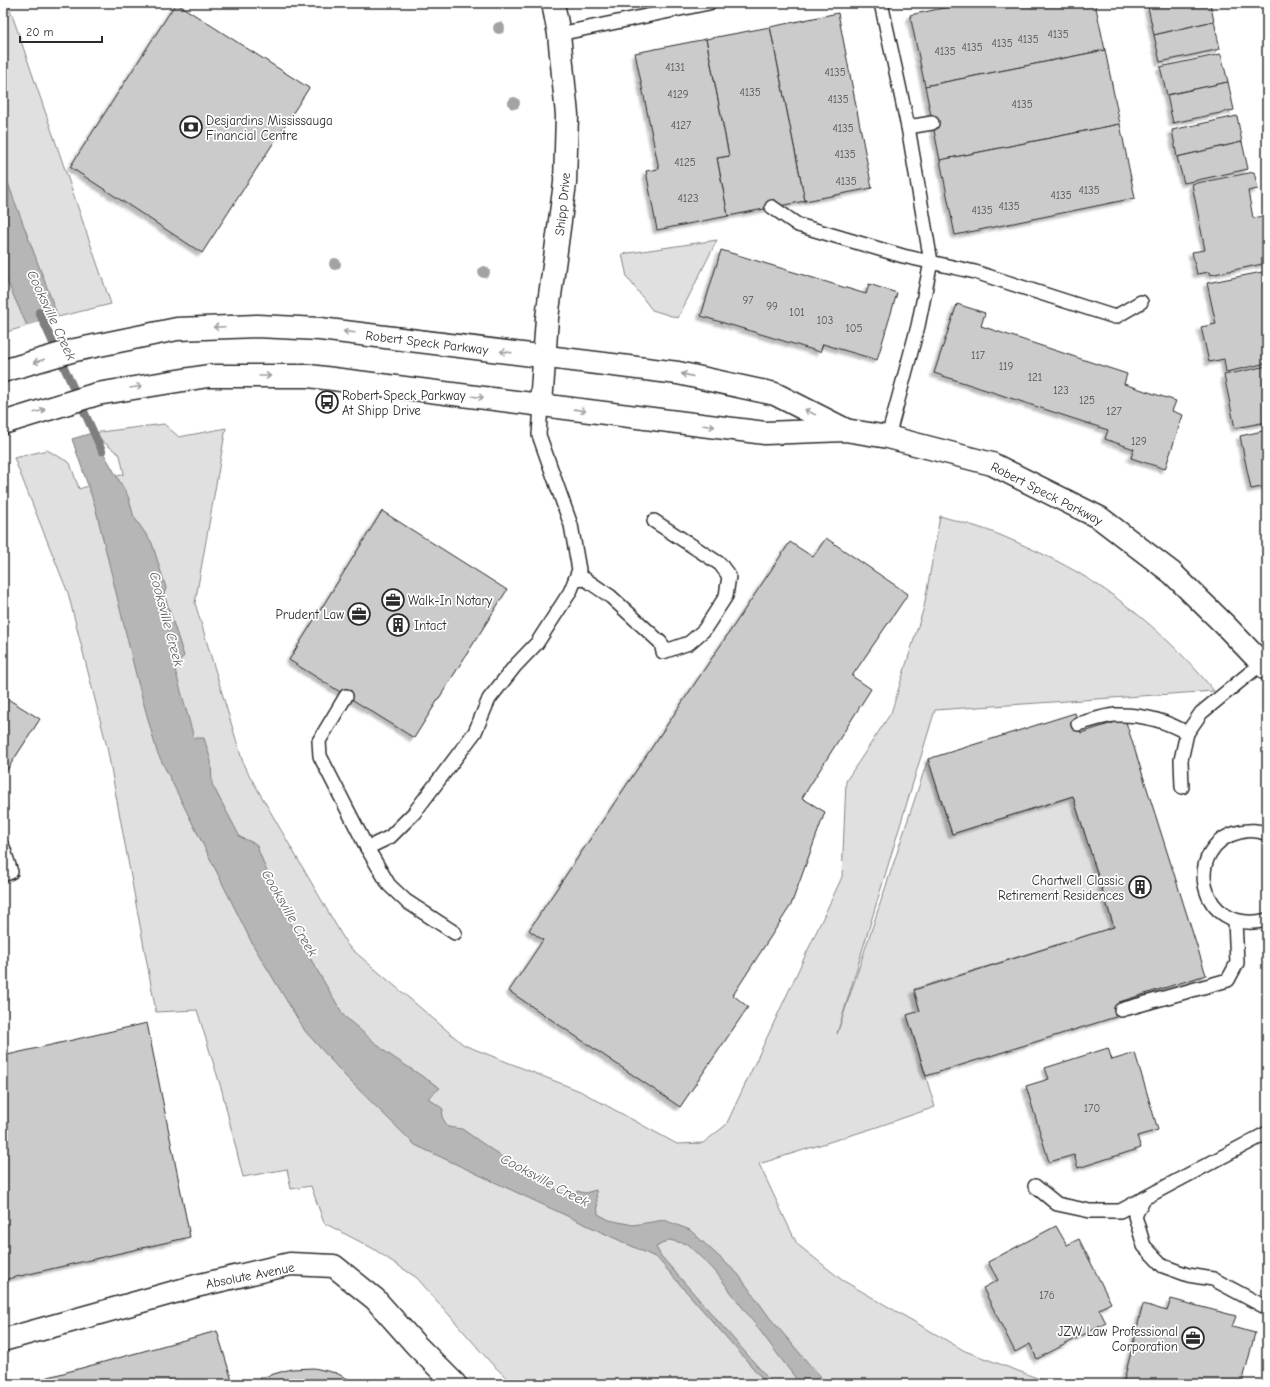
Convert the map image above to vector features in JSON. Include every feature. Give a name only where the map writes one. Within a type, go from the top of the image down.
[{"type":"street","name":"Shipp Drive","points":[[541,405],[547,318],[565,184],[567,115],[559,34],[553,3]]},
{"type":"street","name":"Robert Speck Parkway","points":[[3,371],[75,350],[177,329],[257,326],[320,329],[678,373],[775,394],[845,430]]},
{"type":"street","name":"Robert Speck Parkway","points":[[3,423],[97,394],[208,376],[309,376],[765,433],[845,430],[888,437],[992,464],[1100,518],[1172,574],[1265,666]]},
{"type":"street","name":"Absolute Avenue","points":[[3,1340],[196,1286],[290,1264],[334,1266],[375,1299],[416,1345],[455,1384]]},
{"type":"lane","points":[[559,34],[709,3]]},
{"type":"lane","points":[[881,3],[908,127],[931,262],[918,326],[888,437]]},
{"type":"lane","points":[[908,127],[932,123]]},
{"type":"lane","points":[[772,208],[798,225],[903,256],[975,272],[1115,317],[1141,302]]},
{"type":"lane","points":[[367,848],[390,837],[414,813],[475,732],[493,694],[537,643],[570,592],[579,570],[572,525],[539,435],[541,405]]},
{"type":"lane","points":[[575,580],[584,579],[610,596],[661,644],[663,652],[689,644],[704,630],[726,596],[729,576],[720,564],[654,521]]},
{"type":"lane","points":[[1182,787],[1181,760],[1187,733],[1201,713],[1265,666]]},
{"type":"lane","points":[[346,696],[319,742],[320,756],[367,848],[389,886],[406,901],[455,933]]},
{"type":"lane","points":[[1078,724],[1115,715],[1155,718],[1170,723],[1187,733]]},
{"type":"lane","points":[[1267,834],[1247,830],[1230,834],[1217,844],[1204,865],[1205,890],[1217,910],[1235,921],[1253,924],[1267,920]]},
{"type":"lane","points":[[3,847],[11,872],[3,875]]},
{"type":"lane","points":[[1121,1010],[1228,980],[1237,963],[1235,921]]},
{"type":"lane","points":[[1035,1186],[1057,1204],[1090,1211],[1120,1211],[1267,1133]]},
{"type":"lane","points":[[1143,1200],[1135,1216],[1139,1231],[1144,1246],[1163,1266],[1188,1275],[1213,1279],[1267,1308]]},
{"type":"shaded area","points":[[3,3],[8,3],[111,304],[3,333]]},
{"type":"shaded area","points":[[717,240],[678,318],[652,310],[627,277],[622,254]]},
{"type":"shaded area","points":[[164,424],[179,437],[226,428],[195,603],[244,766],[348,946],[464,1045],[580,1091],[677,1144],[703,1143],[726,1125],[842,877],[846,781],[891,713],[924,607],[940,516],[1000,535],[1039,552],[1077,572],[1115,597],[1133,611],[1168,641],[1200,674],[1214,691],[935,710],[837,1034],[928,759],[952,834],[1073,796],[1114,927],[914,989],[920,1011],[907,1015],[935,1107],[759,1164],[797,1244],[842,1280],[965,1351],[1053,1384],[513,1384],[491,1363],[417,1278],[372,1248],[324,1223],[311,1186],[291,1189],[287,1169],[243,1177],[222,1091],[197,1010],[156,1012],[107,747],[68,593],[14,458],[47,450],[70,463],[79,489],[124,474],[120,455],[92,433]]},
{"type":"water","points":[[3,170],[58,317],[27,326],[3,272]]},
{"type":"water","points":[[92,433],[128,496],[134,517],[152,543],[166,588],[164,594],[184,656],[174,666],[194,738],[204,738],[211,761],[212,784],[240,837],[256,844],[282,910],[344,1016],[387,1053],[440,1088],[428,1098],[443,1109],[442,1117],[448,1127],[462,1129],[547,1186],[575,1196],[577,1191],[585,1193],[596,1190],[598,1214],[609,1220],[633,1225],[664,1220],[690,1230],[738,1274],[770,1318],[826,1384],[800,1384],[715,1271],[687,1244],[669,1240],[656,1247],[661,1256],[773,1384],[767,1384],[657,1258],[415,1145],[347,1078],[305,1031],[253,945],[157,752],[137,679],[95,506],[72,439]]},
{"type":"pier","points":[[58,317],[59,318],[28,328],[25,326]]},
{"type":"building","points":[[176,3],[309,88],[202,253],[70,167]]},
{"type":"building","points":[[967,3],[1095,3],[1105,50],[925,86],[910,15]]},
{"type":"building","points":[[1168,3],[1210,3],[1214,21],[1154,35],[1148,7]]},
{"type":"building","points":[[838,13],[872,188],[805,201],[770,27]]},
{"type":"building","points":[[1214,21],[1220,49],[1160,62],[1154,35]]},
{"type":"building","points":[[770,27],[805,201],[728,216],[717,158],[729,156],[706,39]]},
{"type":"building","points":[[706,39],[729,156],[717,158],[728,216],[657,230],[646,171],[659,169],[635,53]]},
{"type":"building","points":[[1105,50],[1120,124],[940,160],[925,86]]},
{"type":"building","points":[[1221,54],[1228,82],[1167,95],[1160,67]]},
{"type":"building","points":[[1228,82],[1234,110],[1173,123],[1167,95]]},
{"type":"building","points":[[1237,116],[1242,142],[1177,157],[1172,130]]},
{"type":"building","points":[[1120,124],[1135,198],[955,235],[940,160]]},
{"type":"building","points":[[1242,142],[1248,169],[1184,183],[1177,157]]},
{"type":"building","points":[[1254,172],[1258,189],[1248,191],[1253,218],[1263,216],[1267,234],[1267,263],[1210,275],[1209,272],[1197,274],[1192,252],[1205,250],[1192,184]]},
{"type":"building","points":[[721,250],[866,294],[869,284],[897,293],[877,360],[823,344],[820,352],[701,316]]},
{"type":"building","points":[[1267,271],[1267,363],[1226,372],[1224,359],[1209,362],[1201,327],[1216,324],[1207,283]]},
{"type":"building","points":[[957,304],[985,313],[981,326],[1127,374],[1124,384],[1176,401],[1172,411],[1183,415],[1165,469],[1131,458],[1134,449],[1105,439],[1108,430],[934,373]]},
{"type":"building","points":[[1267,366],[1267,422],[1235,428],[1224,375]]},
{"type":"building","points":[[1267,430],[1267,486],[1251,489],[1240,436]]},
{"type":"building","name":"Intact","points":[[382,511],[507,590],[414,738],[289,660]]},
{"type":"building","points":[[826,538],[908,594],[852,676],[871,689],[802,798],[825,812],[791,905],[733,995],[748,1007],[680,1107],[509,991],[543,940],[529,930],[790,542],[813,557]]},
{"type":"building","points":[[3,696],[40,719],[3,776]]},
{"type":"building","name":"Chartwell Classic Retirement Residences","points":[[1075,713],[1081,733],[1125,719],[1206,975],[1119,1002],[1122,1015],[926,1076],[907,1015],[920,1011],[914,990],[1114,927],[1073,796],[952,834],[928,759]]},
{"type":"building","points":[[147,1023],[190,1237],[3,1280],[3,1056]]},
{"type":"building","points":[[1108,1048],[1112,1060],[1135,1053],[1158,1130],[1137,1136],[1141,1148],[1078,1168],[1074,1155],[1049,1162],[1026,1086],[1049,1079],[1045,1068]]},
{"type":"building","points":[[1056,1226],[1067,1245],[1079,1239],[1111,1303],[1099,1309],[1106,1323],[1037,1359],[1030,1344],[1015,1352],[983,1288],[998,1280],[988,1262]]},
{"type":"building","points":[[1171,1299],[1236,1316],[1232,1327],[1255,1333],[1242,1384],[1123,1384],[1143,1304],[1167,1311]]},
{"type":"building","points":[[217,1331],[233,1384],[35,1384],[34,1381]]},
{"type":"building","points":[[314,1368],[336,1373],[358,1384],[261,1384],[260,1378],[291,1369]]},
{"type":"waterway","name":"Cooksville Creek","points":[[39,312],[102,451]]},
{"type":"place","name":"Desjardins Mississauga Financial Centre","points":[[191,127]]},
{"type":"place","name":"Robert Speck Parkway At Shipp Drive","points":[[327,402]]},
{"type":"place","name":"Walk-In Notary","points":[[393,600]]},
{"type":"place","name":"Prudent Law","points":[[359,614]]},
{"type":"place","name":"Intact","points":[[398,625]]},
{"type":"place","name":"Chartwell Classic Retirement Residences","points":[[1140,887]]},
{"type":"place","name":"JZW Law Professional Corporation","points":[[1193,1338]]}]
